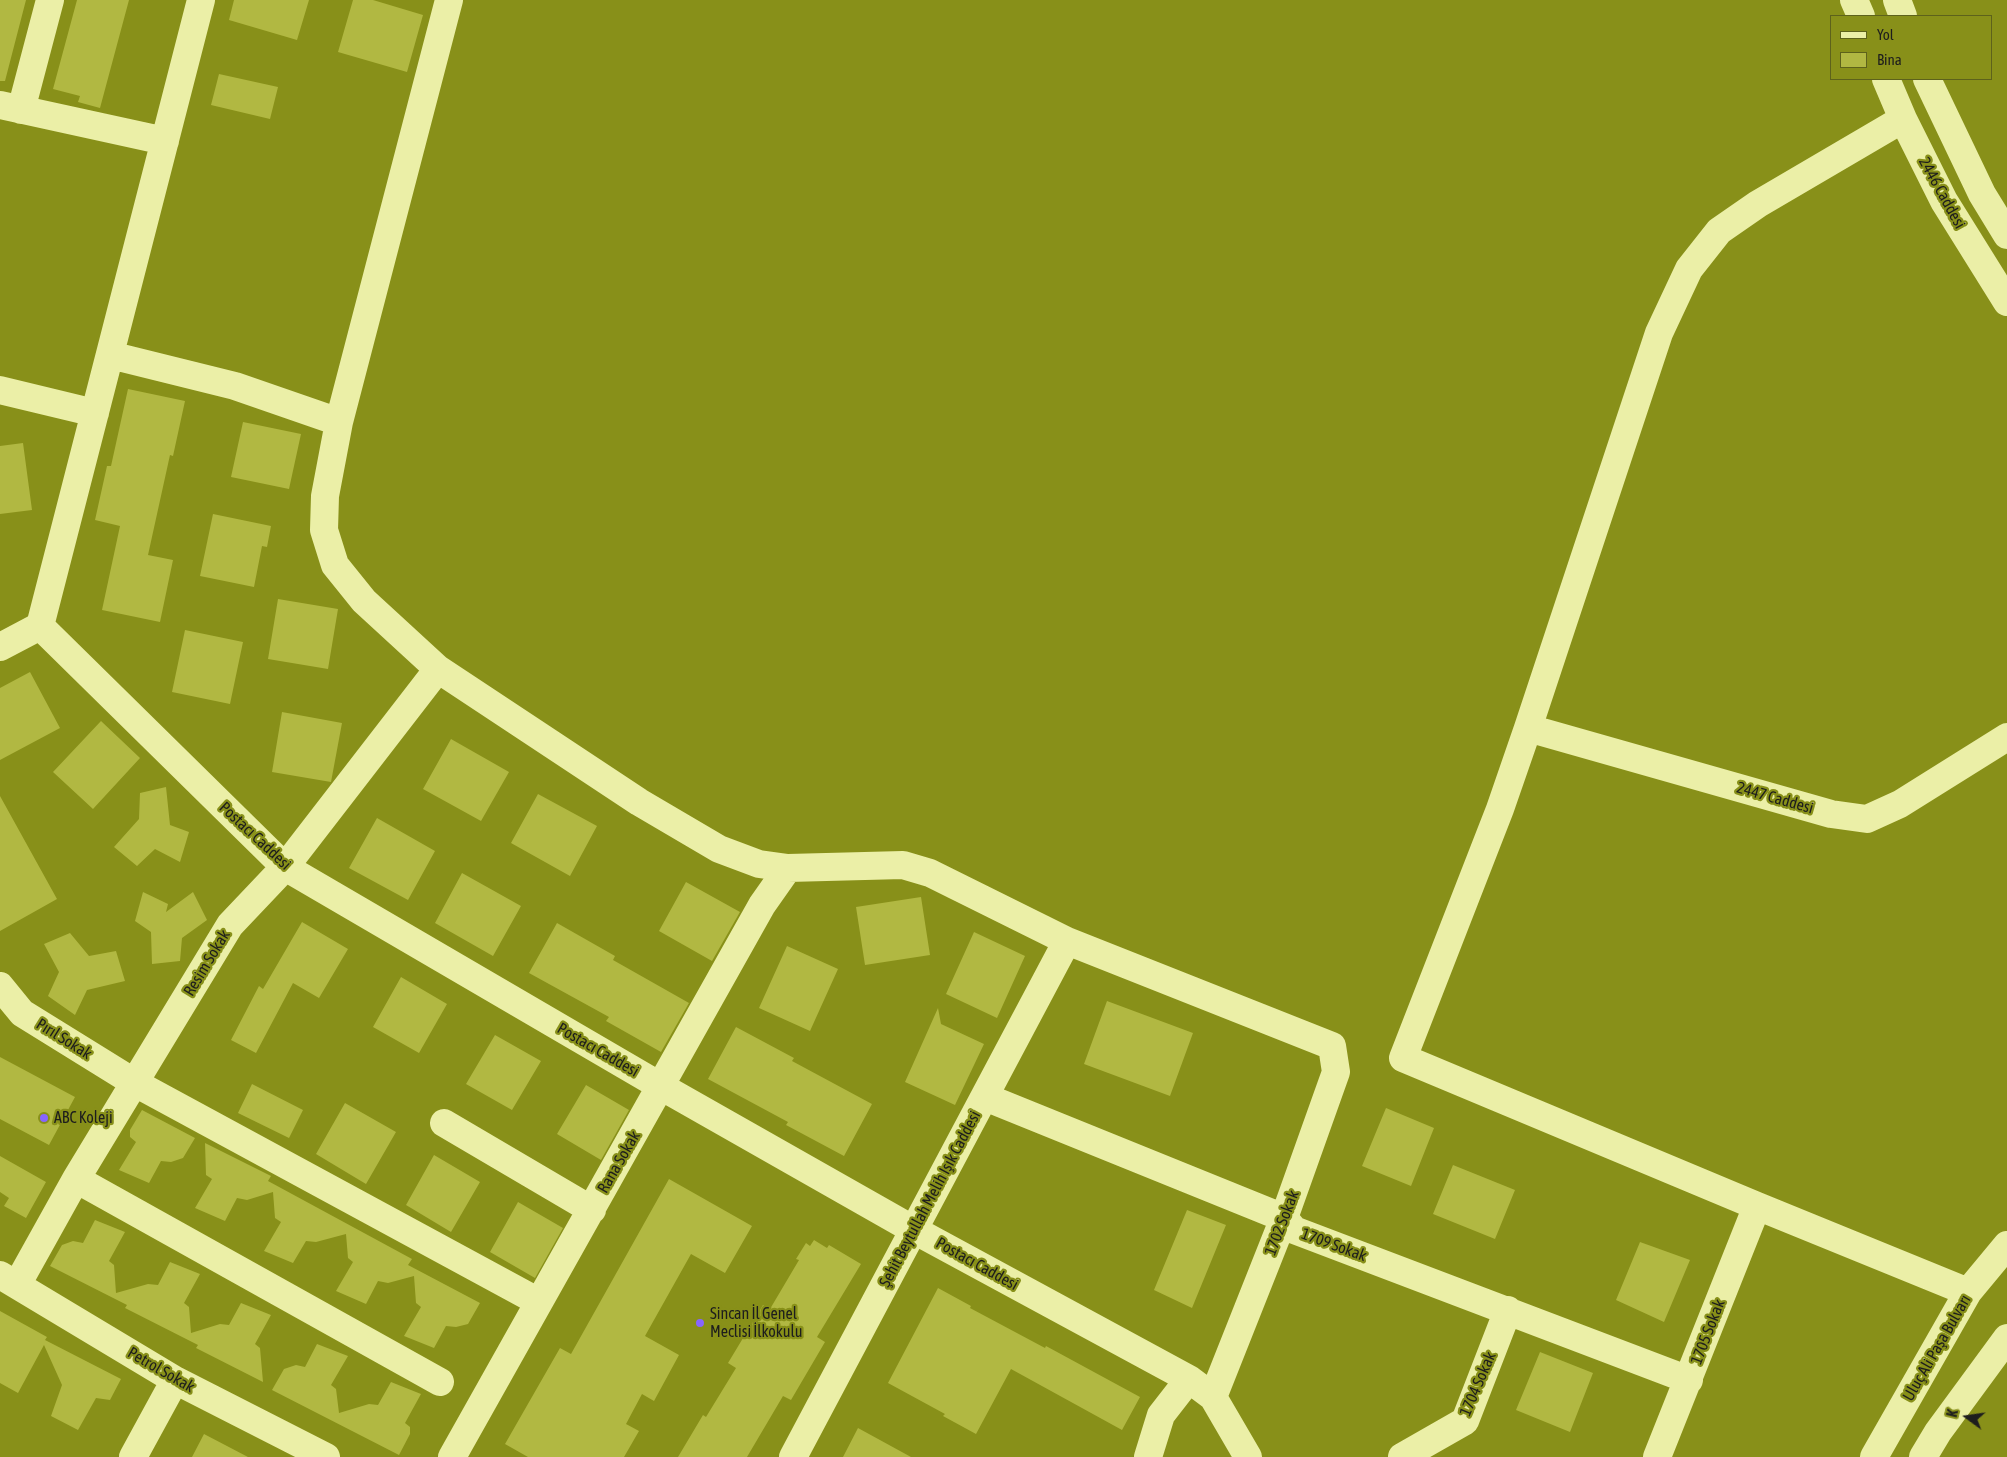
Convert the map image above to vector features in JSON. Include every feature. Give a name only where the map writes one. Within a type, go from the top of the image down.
[{"type":"street","points":[[50,0],[11,107],[165,142]]},
{"type":"street","points":[[0,647],[40,626],[201,0]]},
{"type":"street","points":[[449,0],[339,422],[325,496],[324,530],[335,565],[364,601],[438,670],[639,802],[719,848],[759,864],[788,868],[903,865],[930,873],[1067,941]]},
{"type":"street","points":[[1854,0],[1861,15]]},
{"type":"street","points":[[1896,0],[1903,15]]},
{"type":"street","name":"2446 Caddesi","points":[[1886,80],[1903,119],[1944,201],[2007,302]]},
{"type":"street","points":[[1927,80],[1982,194],[2007,235]]},
{"type":"street","points":[[1903,119],[1758,204],[1719,231],[1689,269],[1659,333],[1500,809],[1403,1058],[1968,1292]]},
{"type":"street","points":[[110,355],[235,386],[339,422]]},
{"type":"street","points":[[0,390],[95,413]]},
{"type":"street","name":"Postacı Caddesi","points":[[40,626],[285,868],[662,1087],[914,1230],[1189,1379],[1214,1397]]},
{"type":"street","name":"Resim Sokak","points":[[9,1280],[76,1179],[230,925],[285,868],[438,670]]},
{"type":"street","name":"2447 Caddesi","points":[[1528,728],[1831,814],[1867,818],[1900,804],[2007,737]]},
{"type":"street","name":"Rana Sokak","points":[[452,1457],[662,1087],[762,905],[788,868]]},
{"type":"street","name":"1702 Sokak","points":[[1067,941],[1332,1046],[1336,1072],[1284,1218],[1214,1397]]},
{"type":"street","name":"Şehit Beytullah Melih Işık Caddesi","points":[[793,1457],[1067,941]]},
{"type":"street","name":"Pırıl Sokak","points":[[0,986],[22,1013],[135,1083],[539,1302]]},
{"type":"street","name":"1709 Sokak","points":[[985,1097],[1284,1218],[1294,1230],[1689,1380]]},
{"type":"street","points":[[444,1123],[592,1210]]},
{"type":"street","points":[[76,1179],[440,1382]]},
{"type":"street","name":"1705 Sokak","points":[[1657,1457],[1757,1206]]},
{"type":"street","name":"Uluç Ali Paşa Bulvarı","points":[[1874,1457],[1968,1292],[2007,1245]]},
{"type":"street","name":"Petrol Sokak","points":[[9,1280],[176,1380],[326,1457]]},
{"type":"street","name":"1704 Sokak","points":[[1402,1457],[1465,1421],[1508,1310]]},
{"type":"street","points":[[1923,1457],[1938,1432],[2007,1338]]},
{"type":"street","points":[[1148,1457],[1161,1415],[1189,1379]]},
{"type":"street","points":[[133,1457],[176,1380]]},
{"type":"street","points":[[1214,1397],[1248,1457]]},
{"type":"building","points":[[0,0],[26,0],[5,81],[0,81]]},
{"type":"building","points":[[77,0],[129,0],[100,108],[78,102],[80,96],[53,89]]},
{"type":"building","points":[[234,0],[309,0],[297,40],[229,20]]},
{"type":"building","points":[[353,0],[373,0],[423,15],[407,72],[338,52]]},
{"type":"building","points":[[219,74],[278,87],[270,119],[211,105]]},
{"type":"building","points":[[128,389],[185,401],[173,456],[170,455],[148,555],[173,560],[160,622],[102,610],[120,526],[95,520],[107,466],[111,466]]},
{"type":"building","points":[[243,422],[301,434],[289,489],[231,477]]},
{"type":"building","points":[[23,443],[32,510],[0,514],[0,446]]},
{"type":"building","points":[[213,514],[271,526],[267,547],[262,546],[254,587],[200,576]]},
{"type":"building","points":[[278,599],[338,609],[328,669],[268,659]]},
{"type":"building","points":[[185,630],[243,642],[230,704],[172,692]]},
{"type":"building","points":[[30,672],[60,728],[0,760],[0,688]]},
{"type":"building","points":[[282,712],[342,723],[331,782],[272,772]]},
{"type":"building","points":[[101,721],[140,758],[93,809],[53,772]]},
{"type":"building","points":[[451,739],[509,772],[481,821],[423,789]]},
{"type":"building","points":[[166,787],[170,825],[189,832],[180,862],[155,849],[137,866],[114,847],[139,819],[140,793]]},
{"type":"building","points":[[538,794],[597,826],[570,876],[511,843]]},
{"type":"building","points":[[0,796],[57,899],[0,931]]},
{"type":"building","points":[[377,818],[435,851],[408,900],[349,868]]},
{"type":"building","points":[[462,873],[521,906],[493,956],[435,923]]},
{"type":"building","points":[[686,882],[740,912],[712,961],[659,931]]},
{"type":"building","points":[[143,892],[168,904],[166,912],[193,892],[207,920],[182,938],[180,961],[152,964],[151,932],[135,921]]},
{"type":"building","points":[[921,897],[930,955],[865,965],[856,907]]},
{"type":"building","points":[[302,922],[348,949],[319,998],[293,983],[256,1053],[231,1040],[259,986],[263,989]]},
{"type":"building","points":[[557,923],[615,956],[613,960],[689,1003],[661,1052],[606,1021],[609,1017],[529,973]]},
{"type":"building","points":[[974,932],[1025,956],[997,1018],[946,994]]},
{"type":"building","points":[[70,933],[89,956],[116,951],[125,981],[87,990],[75,1015],[48,996],[59,972],[44,944]]},
{"type":"building","points":[[787,946],[838,969],[810,1031],[759,1008]]},
{"type":"building","points":[[401,977],[447,1004],[419,1053],[373,1027]]},
{"type":"building","points":[[1107,1001],[1193,1033],[1170,1096],[1084,1064]]},
{"type":"building","points":[[938,1008],[941,1024],[984,1044],[955,1105],[905,1082]]},
{"type":"building","points":[[736,1027],[794,1058],[792,1061],[872,1104],[844,1156],[786,1125],[788,1122],[708,1079]]},
{"type":"building","points":[[495,1035],[541,1061],[512,1110],[466,1084]]},
{"type":"building","points":[[0,1057],[75,1097],[49,1145],[0,1119]]},
{"type":"building","points":[[252,1084],[303,1110],[289,1138],[238,1113]]},
{"type":"building","points":[[586,1085],[629,1110],[601,1160],[557,1134]]},
{"type":"building","points":[[345,1103],[396,1132],[366,1184],[316,1154]]},
{"type":"building","points":[[1386,1108],[1434,1128],[1411,1186],[1362,1166]]},
{"type":"building","points":[[142,1110],[195,1138],[183,1158],[171,1162],[161,1161],[149,1183],[119,1170],[136,1142],[130,1137],[130,1130]]},
{"type":"building","points":[[205,1143],[271,1176],[268,1181],[412,1259],[408,1265],[480,1303],[468,1324],[456,1327],[446,1326],[434,1348],[404,1336],[421,1307],[416,1303],[414,1276],[388,1283],[378,1281],[366,1304],[336,1291],[353,1262],[348,1258],[346,1234],[316,1242],[306,1241],[293,1263],[264,1251],[281,1222],[275,1218],[273,1192],[247,1200],[237,1198],[225,1221],[195,1208],[212,1179],[206,1175]]},
{"type":"building","points":[[434,1155],[480,1182],[451,1232],[406,1205]]},
{"type":"building","points":[[0,1156],[46,1182],[26,1218],[4,1206],[9,1198],[0,1192]]},
{"type":"building","points":[[1453,1165],[1515,1190],[1495,1239],[1433,1214]]},
{"type":"building","points":[[669,1179],[752,1226],[725,1273],[691,1254],[645,1336],[679,1355],[654,1401],[642,1394],[626,1424],[639,1431],[624,1457],[528,1457],[505,1444],[560,1348],[571,1354]]},
{"type":"building","points":[[518,1202],[563,1228],[535,1278],[490,1252]]},
{"type":"building","points":[[1187,1210],[1226,1225],[1192,1308],[1154,1290]]},
{"type":"building","points":[[95,1220],[125,1232],[109,1261],[114,1265],[116,1293],[148,1284],[158,1285],[170,1262],[200,1274],[184,1303],[189,1307],[191,1333],[220,1324],[229,1325],[241,1303],[271,1315],[255,1344],[260,1348],[263,1382],[196,1348],[198,1345],[125,1308],[127,1305],[50,1266],[62,1245],[73,1241],[83,1243]]},
{"type":"building","points":[[814,1240],[827,1248],[829,1245],[861,1264],[817,1337],[825,1342],[791,1400],[783,1396],[747,1457],[678,1457],[703,1415],[706,1417],[736,1368],[728,1363],[763,1305],[770,1309],[799,1260],[796,1259],[806,1243],[810,1246]]},
{"type":"building","points":[[1640,1242],[1690,1260],[1664,1322],[1616,1300]]},
{"type":"building","points":[[938,1288],[971,1306],[970,1308],[1045,1348],[1046,1346],[1140,1397],[1122,1430],[1011,1369],[976,1434],[943,1416],[945,1414],[888,1383]]},
{"type":"building","points":[[0,1311],[47,1337],[45,1340],[121,1379],[110,1400],[96,1398],[78,1430],[51,1416],[62,1385],[44,1345],[18,1393],[0,1383]]},
{"type":"building","points":[[317,1344],[348,1356],[331,1385],[336,1389],[339,1413],[369,1404],[378,1405],[391,1382],[421,1394],[405,1423],[410,1427],[410,1434],[399,1455],[272,1390],[284,1369],[296,1365],[305,1367]]},
{"type":"building","points":[[1540,1352],[1593,1373],[1570,1432],[1516,1410]]},
{"type":"building","points":[[858,1428],[911,1457],[843,1457]]},
{"type":"building","points":[[204,1434],[248,1457],[192,1457]]},
{"type":"place","name":"ABC Koleji","points":[[44,1118]]},
{"type":"place","name":"Sincan İl Genel Meclisi İlkokulu","points":[[700,1323]]}]
